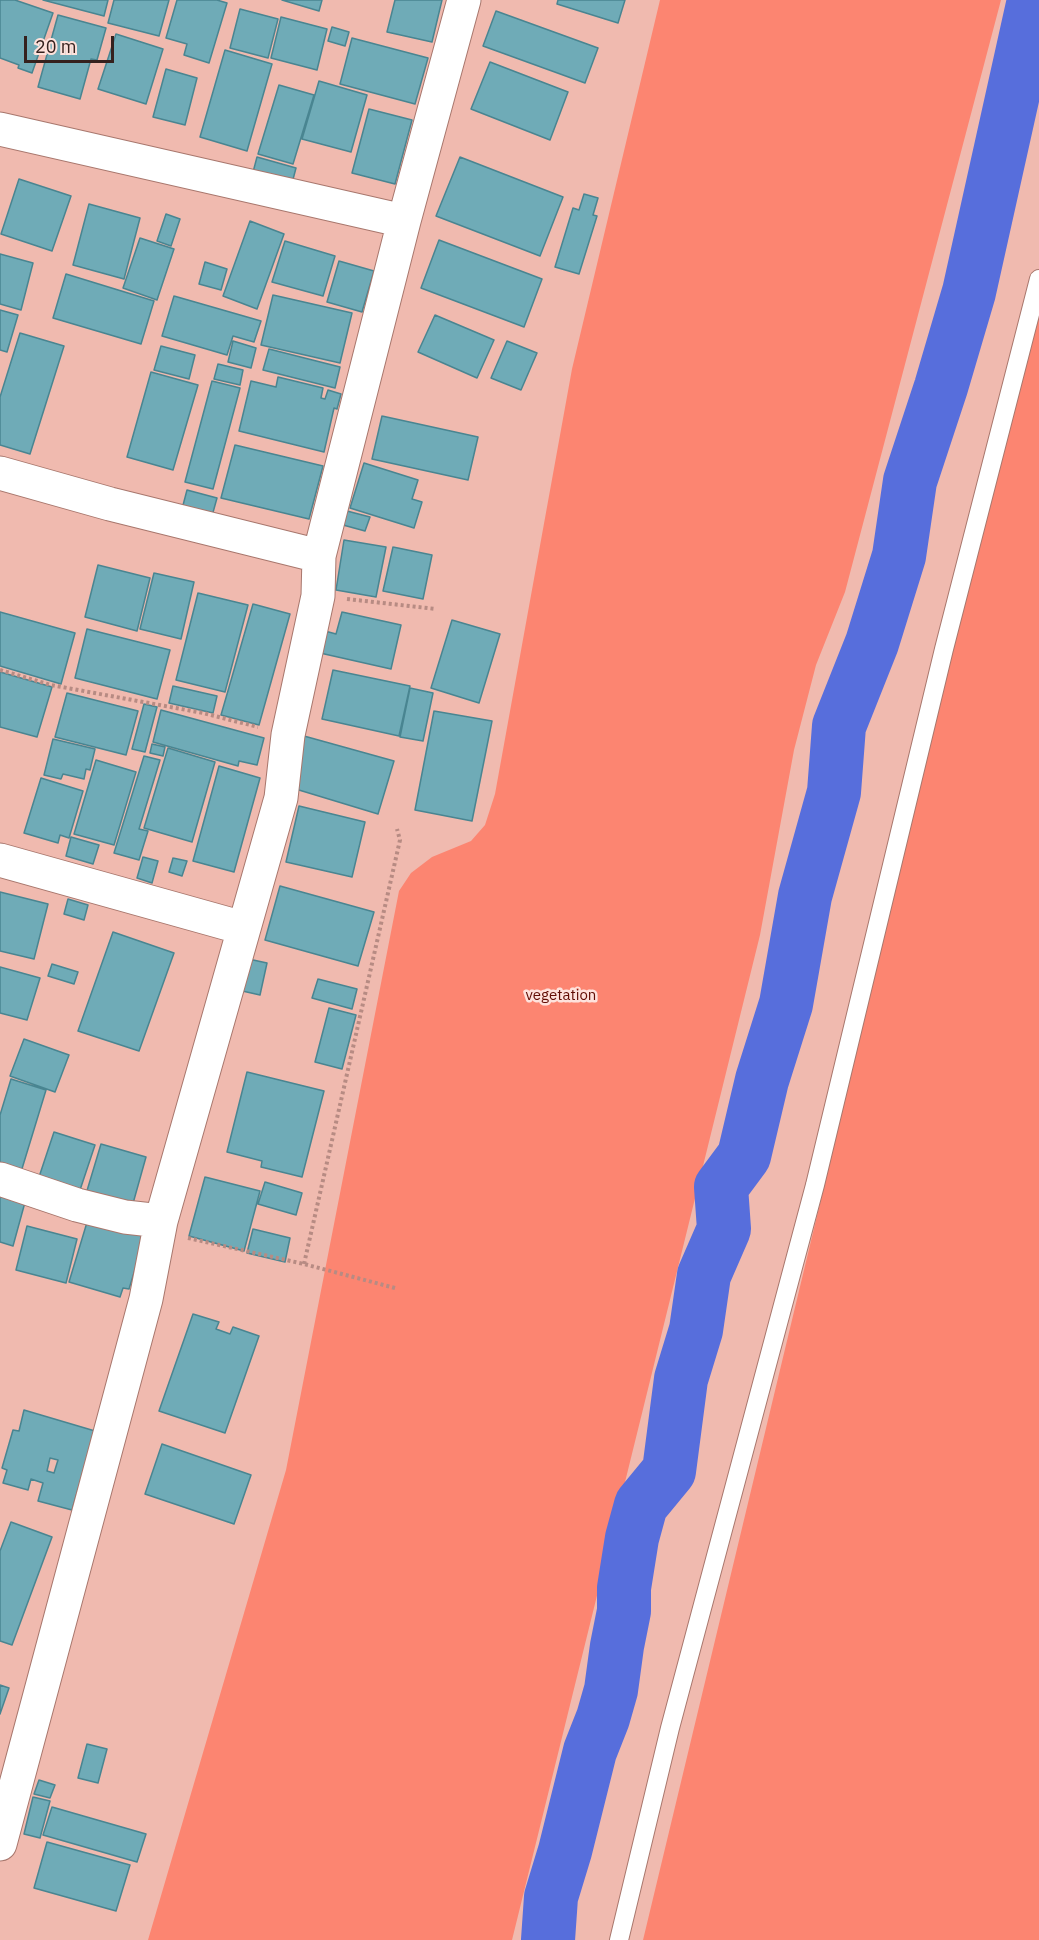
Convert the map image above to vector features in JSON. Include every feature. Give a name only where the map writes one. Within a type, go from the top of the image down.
[{"type":"street","points":[[0,1844],[146,1299],[159,1226],[281,798],[288,735],[318,596],[319,556],[404,221],[464,0]]},
{"type":"street","points":[[0,129],[404,221]]},
{"type":"street","points":[[0,473],[110,504],[319,556]]},
{"type":"street","points":[[0,860],[243,928]]},
{"type":"street","points":[[0,1179],[77,1205],[159,1226]]},
{"type":"lane","points":[[619,1940],[673,1716],[815,1185],[944,649],[1039,279]]},
{"type":"path","points":[[318,596],[436,609]]},
{"type":"path","points":[[0,670],[51,685],[203,713],[288,735]]},
{"type":"path","points":[[304,1264],[400,840],[398,829]]},
{"type":"path","points":[[159,1226],[395,1288]]},
{"type":"green space","name":"vegetation","points":[[660,0],[1001,0],[845,592],[816,665],[794,750],[760,935],[512,1940],[148,1940],[286,1470],[399,891],[411,873],[432,857],[471,841],[485,825],[495,794],[572,369]]},
{"type":"green space","points":[[1039,292],[1039,1940],[643,1940]]},
{"type":"building","points":[[0,0],[15,0],[53,13],[32,73],[0,58]]},
{"type":"building","points":[[43,0],[108,0],[104,16]]},
{"type":"building","points":[[114,0],[169,0],[159,36],[108,23]]},
{"type":"building","points":[[177,0],[217,0],[227,3],[209,63],[184,55],[187,44],[166,38]]},
{"type":"building","points":[[282,0],[322,0],[319,11]]},
{"type":"building","points":[[395,0],[442,0],[432,42],[387,32]]},
{"type":"building","points":[[558,0],[625,0],[618,23],[557,4]]},
{"type":"building","points":[[240,9],[278,19],[268,58],[230,48]]},
{"type":"building","points":[[496,11],[598,48],[585,83],[483,46]]},
{"type":"building","points":[[58,15],[106,28],[97,60],[91,59],[80,99],[38,87]]},
{"type":"building","points":[[281,17],[327,29],[317,70],[271,58]]},
{"type":"building","points":[[332,27],[349,32],[345,46],[328,41]]},
{"type":"building","points":[[116,34],[163,49],[146,104],[98,89]]},
{"type":"building","points":[[352,38],[428,58],[415,104],[340,84]]},
{"type":"building","points":[[225,50],[272,64],[247,151],[200,137]]},
{"type":"building","points":[[490,62],[568,92],[550,140],[471,109]]},
{"type":"building","points":[[166,69],[197,78],[185,125],[153,117]]},
{"type":"building","points":[[319,81],[367,95],[351,152],[302,139]]},
{"type":"building","points":[[279,85],[314,95],[293,164],[258,154]]},
{"type":"building","points":[[369,109],[412,120],[395,184],[352,173]]},
{"type":"building","points":[[257,157],[296,168],[291,187],[252,176]]},
{"type":"building","points":[[460,157],[563,197],[540,256],[436,216]]},
{"type":"building","points":[[19,179],[71,196],[52,251],[1,234]]},
{"type":"building","points":[[584,194],[598,198],[593,215],[597,216],[579,274],[555,267],[573,208],[579,210]]},
{"type":"building","points":[[89,204],[140,218],[124,279],[73,265]]},
{"type":"building","points":[[166,214],[180,219],[171,246],[157,241]]},
{"type":"building","points":[[250,221],[284,234],[257,309],[223,296]]},
{"type":"building","points":[[140,238],[174,249],[157,300],[123,288]]},
{"type":"building","points":[[439,240],[542,279],[524,327],[421,288]]},
{"type":"building","points":[[285,241],[335,256],[323,296],[272,282]]},
{"type":"building","points":[[0,254],[33,263],[21,310],[0,304]]},
{"type":"building","points":[[339,261],[374,271],[362,312],[327,302]]},
{"type":"building","points":[[205,262],[227,269],[221,290],[199,284]]},
{"type":"building","points":[[66,274],[154,301],[141,344],[53,318]]},
{"type":"building","points":[[273,295],[352,313],[340,363],[261,345]]},
{"type":"building","points":[[174,296],[261,321],[254,342],[233,336],[227,355],[162,336]]},
{"type":"building","points":[[0,310],[18,315],[7,352],[0,350]]},
{"type":"building","points":[[435,315],[494,340],[477,378],[418,352]]},
{"type":"building","points":[[20,333],[64,346],[30,454],[0,445],[0,397]]},
{"type":"building","points":[[233,341],[256,348],[251,368],[228,362]]},
{"type":"building","points":[[507,341],[537,353],[521,390],[491,378]]},
{"type":"building","points":[[161,346],[195,355],[189,379],[154,370]]},
{"type":"building","points":[[269,349],[340,367],[335,388],[263,370]]},
{"type":"building","points":[[218,364],[243,370],[240,385],[214,379]]},
{"type":"building","points":[[151,372],[198,385],[173,470],[127,457]]},
{"type":"building","points":[[278,377],[323,388],[321,398],[325,399],[328,390],[341,394],[337,409],[334,408],[324,452],[239,431],[251,381],[276,387]]},
{"type":"building","points":[[212,381],[240,388],[213,489],[185,482]]},
{"type":"building","points":[[382,416],[478,437],[468,480],[372,459]]},
{"type":"building","points":[[235,445],[323,466],[309,519],[221,498]]},
{"type":"building","points":[[364,463],[418,480],[412,499],[422,502],[414,528],[350,508]]},
{"type":"building","points":[[187,490],[217,498],[212,516],[182,509]]},
{"type":"building","points":[[347,511],[370,517],[365,531],[343,525]]},
{"type":"building","points":[[344,540],[386,547],[376,597],[336,590]]},
{"type":"building","points":[[393,547],[432,555],[423,599],[383,591]]},
{"type":"building","points":[[98,565],[150,578],[137,631],[85,617]]},
{"type":"building","points":[[154,573],[194,582],[181,639],[140,629]]},
{"type":"building","points":[[198,593],[248,605],[225,692],[176,680]]},
{"type":"building","points":[[253,604],[290,614],[259,725],[221,715]]},
{"type":"building","points":[[0,612],[75,633],[61,684],[0,666]]},
{"type":"building","points":[[342,612],[401,625],[391,669],[320,653],[325,631],[336,634]]},
{"type":"building","points":[[452,620],[500,634],[479,703],[431,688]]},
{"type":"building","points":[[87,629],[170,650],[157,699],[75,678]]},
{"type":"building","points":[[333,670],[410,686],[399,736],[322,719]]},
{"type":"building","points":[[0,672],[52,687],[37,737],[0,727]]},
{"type":"building","points":[[173,686],[217,696],[213,713],[169,703]]},
{"type":"building","points":[[410,688],[433,693],[423,741],[400,737]]},
{"type":"building","points":[[67,693],[138,711],[126,755],[55,737]]},
{"type":"building","points":[[144,704],[157,707],[145,752],[132,749]]},
{"type":"building","points":[[161,710],[264,738],[257,765],[239,761],[238,766],[153,742]]},
{"type":"building","points":[[434,711],[492,721],[472,821],[415,810]]},
{"type":"building","points":[[304,736],[394,761],[378,814],[289,787]]},
{"type":"building","points":[[53,739],[95,749],[90,770],[86,769],[84,779],[63,774],[61,779],[44,775]]},
{"type":"building","points":[[152,744],[165,747],[163,756],[150,753]]},
{"type":"building","points":[[168,748],[215,762],[192,842],[144,828]]},
{"type":"building","points":[[144,756],[160,760],[139,829],[148,831],[139,860],[114,853]]},
{"type":"building","points":[[96,760],[136,772],[114,845],[74,834]]},
{"type":"building","points":[[219,766],[260,778],[234,872],[193,861]]},
{"type":"building","points":[[41,778],[83,791],[69,838],[60,835],[58,843],[24,833]]},
{"type":"building","points":[[299,806],[365,822],[352,877],[286,862]]},
{"type":"building","points":[[71,837],[99,845],[93,864],[66,856]]},
{"type":"building","points":[[143,857],[158,861],[152,883],[137,878]]},
{"type":"building","points":[[173,858],[187,861],[182,876],[169,872]]},
{"type":"building","points":[[280,886],[374,912],[358,966],[265,940]]},
{"type":"building","points":[[0,892],[48,904],[34,959],[0,951]]},
{"type":"building","points":[[68,899],[88,905],[84,920],[64,914]]},
{"type":"building","points":[[113,932],[174,953],[139,1051],[78,1031]]},
{"type":"building","points":[[244,958],[267,963],[260,995],[238,990]]},
{"type":"building","points":[[52,964],[78,972],[74,984],[48,976]]},
{"type":"building","points":[[0,967],[40,978],[27,1020],[0,1013]]},
{"type":"building","points":[[318,979],[357,989],[352,1009],[312,998]]},
{"type":"building","points":[[329,1008],[356,1015],[342,1069],[315,1062]]},
{"type":"building","points":[[24,1039],[69,1055],[55,1092],[10,1076]]},
{"type":"building","points":[[247,1072],[324,1091],[302,1177],[261,1167],[262,1161],[227,1152]]},
{"type":"building","points":[[11,1079],[46,1090],[21,1172],[0,1166],[0,1115]]},
{"type":"building","points":[[54,1132],[95,1145],[79,1193],[38,1180]]},
{"type":"building","points":[[101,1144],[146,1157],[132,1207],[86,1194]]},
{"type":"building","points":[[205,1177],[260,1191],[244,1251],[189,1236]]},
{"type":"building","points":[[265,1182],[302,1193],[296,1215],[258,1204]]},
{"type":"building","points":[[0,1188],[27,1195],[13,1246],[0,1242]]},
{"type":"building","points":[[88,1219],[145,1237],[129,1289],[123,1288],[120,1297],[69,1282]]},
{"type":"building","points":[[27,1226],[77,1239],[66,1283],[16,1270]]},
{"type":"building","points":[[253,1229],[290,1238],[285,1262],[247,1253]]},
{"type":"building","points":[[193,1314],[219,1322],[216,1329],[230,1334],[233,1327],[259,1336],[225,1433],[159,1411]]},
{"type":"building","points":[[24,1410],[95,1431],[72,1510],[38,1501],[43,1483],[31,1479],[28,1490],[3,1483],[7,1470],[2,1468],[13,1430],[19,1431]],"holes":[[[50,1458],[58,1460],[54,1473],[47,1471]]]},
{"type":"building","points":[[162,1444],[251,1475],[234,1524],[145,1494]]},
{"type":"building","points":[[11,1522],[52,1537],[12,1645],[0,1641],[0,1551]]},
{"type":"building","points":[[0,1685],[9,1688],[0,1714]]},
{"type":"building","points":[[87,1744],[107,1749],[98,1783],[78,1778]]},
{"type":"building","points":[[39,1780],[55,1785],[50,1798],[34,1794]]},
{"type":"building","points":[[33,1797],[50,1801],[40,1838],[24,1834]]},
{"type":"building","points":[[52,1807],[146,1834],[137,1862],[43,1835]]},
{"type":"building","points":[[47,1842],[130,1865],[116,1911],[34,1888]]},
{"type":"waterway","points":[[548,1940],[551,1897],[590,1751],[611,1690],[624,1611],[624,1588],[632,1538],[641,1505],[669,1471],[681,1379],[696,1330],[704,1275],[724,1229],[721,1187],[744,1156],[762,1080],[786,1004],[805,896],[834,792],[839,726],[872,643],[899,556],[910,481],[969,292],[1034,0]]}]
